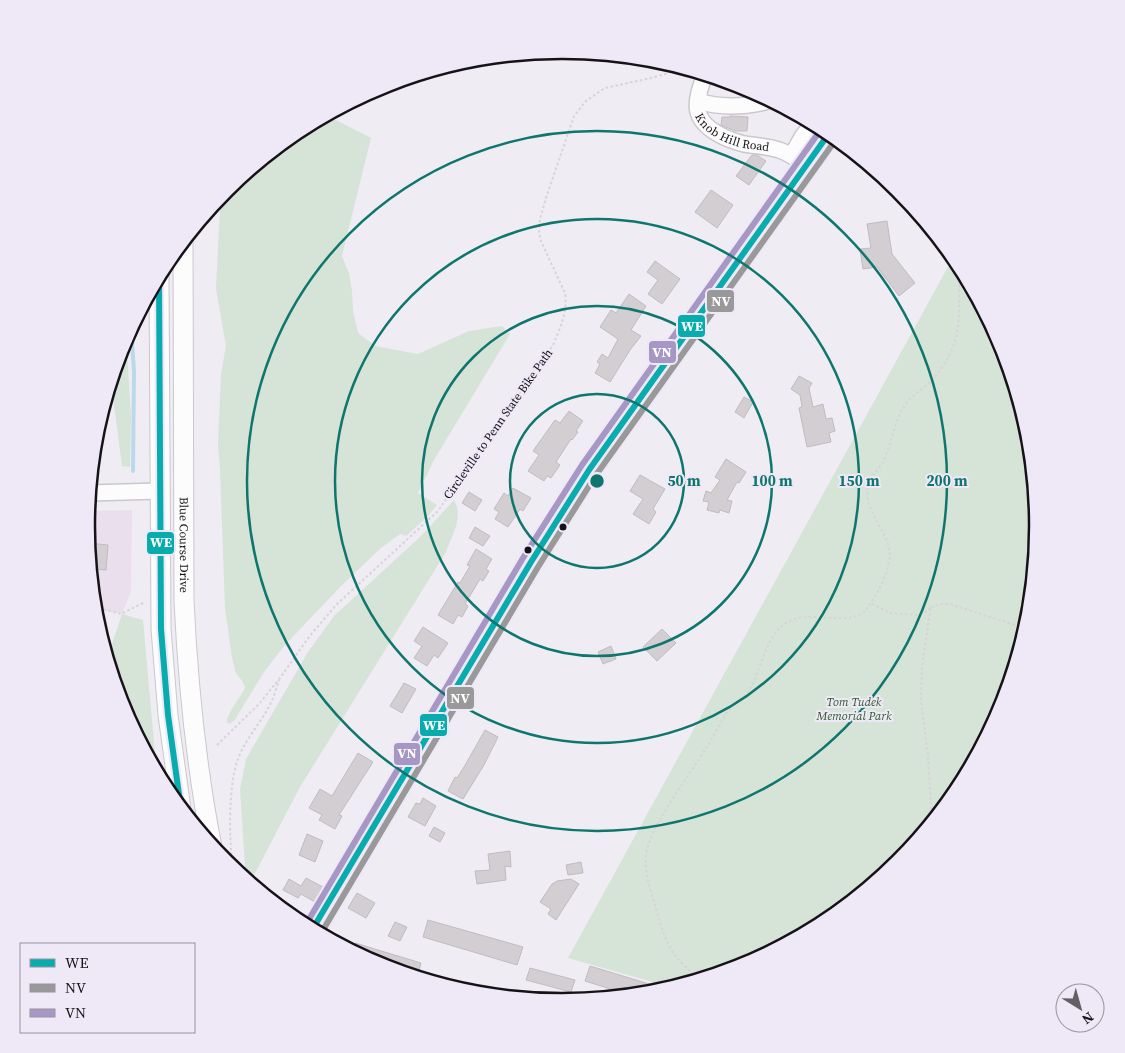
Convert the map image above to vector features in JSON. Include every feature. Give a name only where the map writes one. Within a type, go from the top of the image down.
[{"type":"main road","name":"Blue Course Drive","points":[[183,254],[184,610],[194,737],[209,833]]},
{"type":"main road","name":"Blue Course Drive","points":[[159,290],[160,587],[164,671],[178,792]]},
{"type":"street","name":"Knob Hill Road","points":[[702,81],[698,101],[698,111],[702,120],[722,136],[736,142],[779,150],[806,165]]},
{"type":"street","points":[[698,101],[717,106],[744,106],[761,103]]},
{"type":"street","points":[[792,156],[808,129]]},
{"type":"street","points":[[316,923],[531,562],[589,470],[824,140]]},
{"type":"street","points":[[96,493],[160,491]]},
{"type":"path","name":"Circleville to Penn State Bike Path","points":[[217,745],[259,704],[309,637],[332,610],[370,572],[438,511],[553,345],[564,318],[566,303],[561,283],[540,239],[540,219],[567,134],[580,107],[596,93],[605,88],[651,78],[669,72]]},
{"type":"path","points":[[694,975],[676,958],[664,934],[646,865],[647,847],[653,832],[727,713],[748,691],[769,644],[780,628],[796,618],[843,618],[858,616],[865,612],[871,603],[885,573],[889,552],[886,540],[871,511],[868,493],[869,484],[871,478],[884,461],[904,407],[910,398],[936,375],[951,351],[959,323],[959,280]]},
{"type":"path","points":[[103,609],[121,614],[142,603],[148,602]]},
{"type":"path","points":[[871,603],[890,613],[918,615],[931,607],[940,604],[950,604],[1019,626]]},
{"type":"path","points":[[931,607],[922,666],[921,701],[929,763],[932,814]]},
{"type":"path","points":[[233,857],[231,819],[234,774],[243,748],[268,710],[280,678]]},
{"type":"shaded area","points":[[132,510],[131,591],[122,614],[103,610],[96,557],[96,511]]},
{"type":"green space","points":[[333,119],[371,138],[342,256],[349,273],[353,311],[358,333],[375,346],[418,354],[469,331],[502,326],[510,334],[434,460],[418,493],[437,505],[406,536],[400,534],[381,548],[341,586],[284,646],[264,672],[234,721],[229,724],[227,722],[229,714],[245,688],[236,673],[232,658],[225,608],[218,444],[221,374],[226,346],[216,289],[220,209],[254,175],[278,155]]},
{"type":"green space","name":"Tom Tudek Memorial Park","points":[[949,265],[968,293],[982,320],[995,347],[1005,376],[1021,435],[1029,496],[1029,557],[1021,618],[1014,648],[995,706],[968,760],[934,811],[914,835],[871,878],[822,915],[796,932],[769,946],[742,959],[713,969],[659,984],[568,958]]},
{"type":"green space","points":[[127,355],[131,416],[130,467],[122,466],[113,398]]},
{"type":"green space","points":[[454,500],[458,513],[454,533],[446,552],[300,787],[253,877],[245,870],[240,789],[246,759],[308,652],[334,616],[421,536]]},
{"type":"green space","points":[[122,614],[143,620],[155,757],[130,706],[111,647]]},
{"type":"building","points":[[722,117],[748,117],[747,131],[735,131],[721,125]]},
{"type":"building","points":[[752,155],[757,155],[766,161],[749,185],[736,176]]},
{"type":"building","points":[[711,190],[733,205],[717,228],[695,212]]},
{"type":"building","points":[[887,221],[892,254],[915,283],[899,296],[877,267],[863,269],[860,249],[871,248],[867,224]]},
{"type":"building","points":[[655,261],[680,279],[662,304],[648,294],[658,280],[647,272]]},
{"type":"building","points":[[629,294],[646,306],[631,330],[641,336],[610,382],[595,373],[600,364],[597,362],[602,354],[608,358],[618,339],[600,327],[611,310],[616,313]]},
{"type":"building","points":[[799,376],[812,383],[809,388],[813,407],[823,404],[826,419],[832,418],[835,431],[829,433],[831,442],[807,447],[799,408],[802,407],[800,395],[791,389]]},
{"type":"building","points":[[744,397],[753,402],[744,418],[735,412]]},
{"type":"building","points":[[569,411],[583,421],[576,431],[578,432],[571,439],[556,462],[560,465],[551,478],[547,476],[544,481],[528,471],[539,455],[533,451],[555,420],[560,423]]},
{"type":"building","points":[[726,459],[746,472],[739,483],[737,482],[727,500],[732,501],[729,513],[720,510],[719,513],[707,510],[709,502],[703,501],[706,491],[711,493],[720,480],[715,477]]},
{"type":"building","points":[[640,475],[665,489],[653,509],[656,512],[649,524],[633,514],[643,499],[630,491]]},
{"type":"building","points":[[513,488],[531,498],[523,511],[520,509],[508,527],[495,519],[499,512],[494,509],[504,493],[508,496]]},
{"type":"building","points":[[469,492],[482,500],[475,511],[462,503]]},
{"type":"building","points":[[475,527],[490,536],[483,546],[469,538]]},
{"type":"building","points":[[96,544],[108,545],[106,570],[97,569]]},
{"type":"building","points":[[476,549],[492,559],[486,569],[489,571],[483,581],[480,579],[465,604],[468,606],[462,617],[458,615],[453,624],[438,615],[470,566],[467,565]]},
{"type":"building","points":[[423,627],[448,643],[438,658],[434,655],[427,666],[414,658],[422,646],[414,641]]},
{"type":"building","points":[[662,629],[676,643],[657,661],[643,647]]},
{"type":"building","points":[[611,646],[616,659],[603,664],[598,652]]},
{"type":"building","points":[[404,683],[416,689],[402,713],[390,706]]},
{"type":"building","points":[[485,730],[498,737],[484,765],[463,799],[448,791]]},
{"type":"building","points":[[358,753],[373,762],[339,815],[342,816],[335,829],[319,820],[322,815],[309,808],[320,789],[332,796]]},
{"type":"building","points":[[423,798],[436,806],[425,826],[408,817],[416,803],[420,804]]},
{"type":"building","points":[[434,827],[445,833],[440,842],[429,836]]},
{"type":"building","points":[[307,834],[323,841],[315,862],[299,855]]},
{"type":"building","points":[[510,851],[511,867],[505,866],[506,880],[477,884],[475,871],[490,870],[488,854]]},
{"type":"building","points":[[581,862],[583,873],[568,875],[566,865]]},
{"type":"building","points":[[306,878],[323,887],[315,902],[301,894],[298,898],[283,890],[289,879],[301,886]]},
{"type":"building","points":[[571,879],[579,884],[556,920],[548,914],[551,909],[540,902],[552,884],[557,881]]},
{"type":"building","points":[[357,893],[375,903],[366,918],[348,908]]},
{"type":"building","points":[[428,920],[523,947],[517,965],[423,937]]},
{"type":"building","points":[[395,922],[407,927],[400,941],[388,936]]},
{"type":"building","points":[[355,943],[421,963],[419,971],[383,959],[355,945]]},
{"type":"building","points":[[590,966],[653,985],[616,991],[585,981]]},
{"type":"building","points":[[530,968],[575,980],[571,992],[526,980]]},
{"type":"waterway","points":[[132,343],[134,371],[133,471]]},
{"type":"transit line","name":"VN","points":[[309,919],[523,558],[582,465],[817,135]]},
{"type":"transit line","name":"WE","points":[[316,923],[531,562],[589,470],[825,140]]},
{"type":"transit line","name":"NV","points":[[324,929],[538,567],[596,475],[832,145]]},
{"type":"transit line","name":"WE","points":[[159,290],[161,629],[168,715],[179,793]]}]
